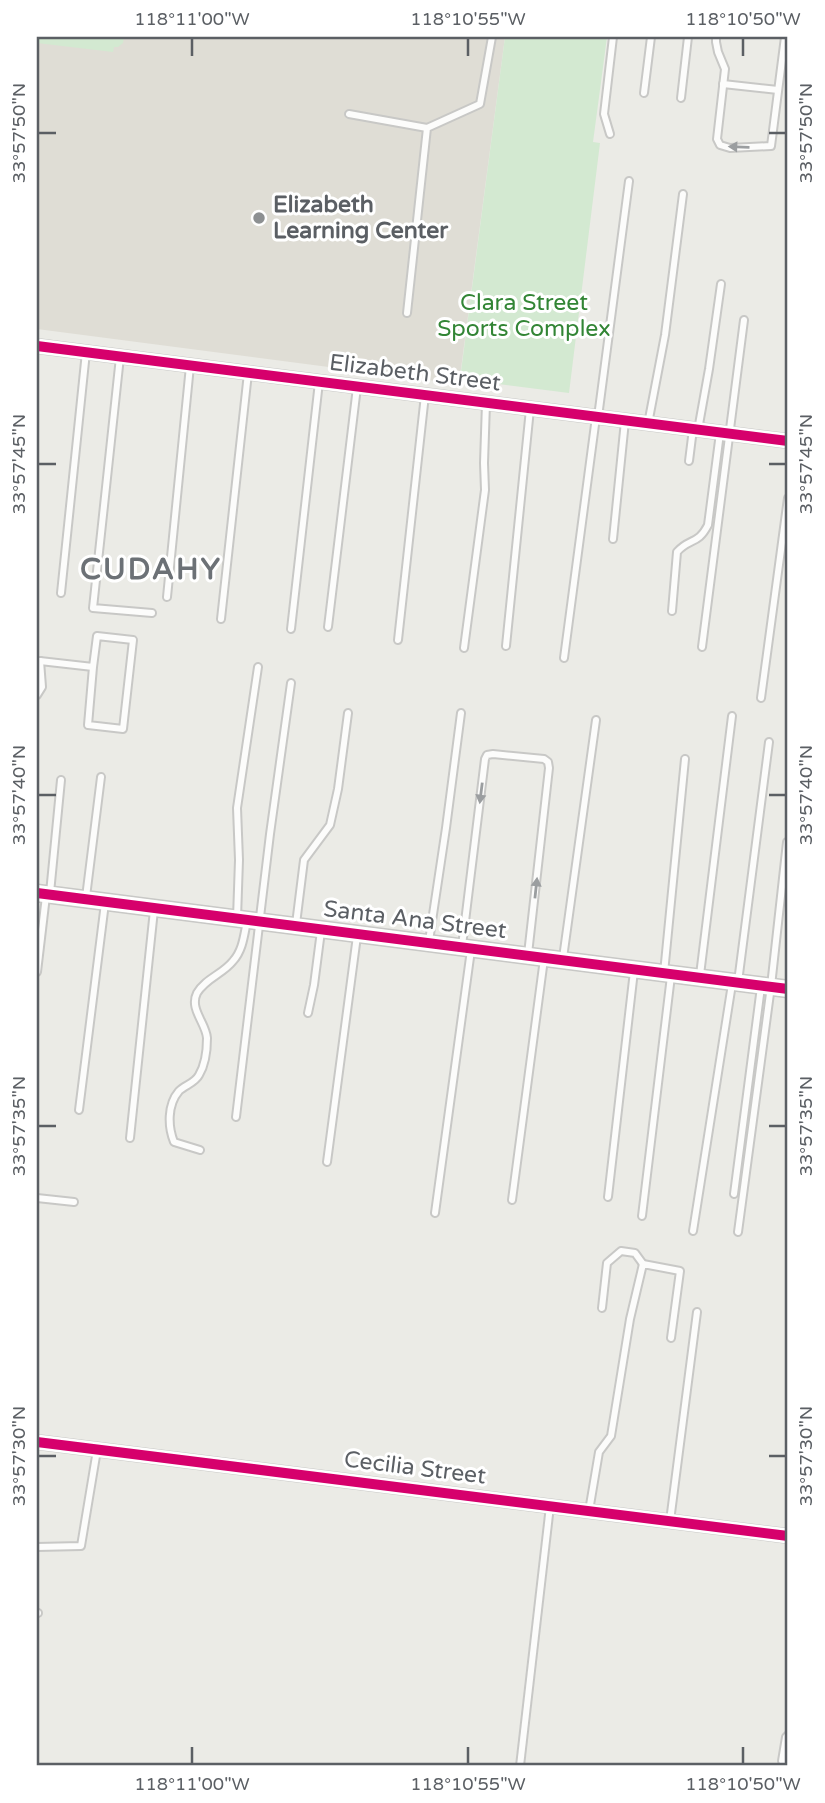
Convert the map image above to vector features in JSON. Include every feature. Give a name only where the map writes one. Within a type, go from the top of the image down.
[{"type":"street","name":"Elizabeth Street","points":[[37,346],[788,441]]},
{"type":"street","name":"Santa Ana Street","points":[[44,894],[788,989]]},
{"type":"street","name":"Cecilia Street","points":[[37,1442],[788,1536]]},
{"type":"lane","points":[[349,114],[427,128],[480,104],[492,37]]},
{"type":"lane","points":[[610,134],[604,114],[613,37]]},
{"type":"lane","points":[[644,93],[651,37]]},
{"type":"lane","points":[[681,98],[688,37]]},
{"type":"lane","points":[[716,37],[718,52],[725,69],[717,139],[720,145],[730,148],[771,146],[785,37]]},
{"type":"lane","points":[[723,84],[778,90]]},
{"type":"lane","points":[[407,313],[427,128]]},
{"type":"lane","points":[[564,658],[629,181]]},
{"type":"lane","points":[[649,424],[668,312],[683,194]]},
{"type":"lane","points":[[689,461],[709,369],[720,284]]},
{"type":"lane","points":[[673,611],[677,552],[683,545],[704,535],[708,525],[744,320]]},
{"type":"lane","points":[[61,593],[86,352]]},
{"type":"lane","points":[[120,357],[93,608],[152,613]]},
{"type":"lane","points":[[167,597],[190,366]]},
{"type":"lane","points":[[221,619],[248,373]]},
{"type":"lane","points":[[291,628],[319,382]]},
{"type":"lane","points":[[328,627],[357,387]]},
{"type":"lane","points":[[398,640],[425,395]]},
{"type":"lane","points":[[464,648],[485,490],[486,403]]},
{"type":"lane","points":[[506,646],[530,409]]},
{"type":"lane","points":[[613,539],[625,421]]},
{"type":"lane","points":[[702,647],[724,433]]},
{"type":"lane","points":[[761,698],[788,498]]},
{"type":"lane","points":[[97,636],[133,640],[123,729],[88,725],[93,667],[97,636]]},
{"type":"lane","points":[[37,695],[42,687],[39,661],[93,667]]},
{"type":"lane","points":[[236,1117],[248,920],[239,860],[237,808],[258,667]]},
{"type":"lane","points":[[200,1150],[174,1142],[169,1129],[172,1106],[178,1092],[199,1077],[204,1063],[207,1035],[196,1011],[196,995],[208,979],[233,962],[242,947],[272,820],[291,683]]},
{"type":"lane","points":[[295,926],[304,860],[330,825],[338,789],[348,713]]},
{"type":"lane","points":[[429,943],[461,713]]},
{"type":"lane","points":[[699,977],[732,716]]},
{"type":"lane","points":[[563,960],[596,720]]},
{"type":"lane","points":[[693,1231],[735,982],[769,742]]},
{"type":"lane","points":[[435,1213],[467,948],[485,760],[487,755],[493,754],[544,759],[549,768],[536,956],[512,1200]]},
{"type":"lane","points":[[642,1216],[667,973],[685,759]]},
{"type":"lane","points":[[86,899],[101,777]]},
{"type":"lane","points":[[37,972],[44,894],[61,780]]},
{"type":"lane","points":[[734,1194],[787,842]]},
{"type":"lane","points":[[79,1110],[106,901]]},
{"type":"lane","points":[[130,1138],[154,908]]},
{"type":"lane","points":[[308,1013],[321,929]]},
{"type":"lane","points":[[327,1162],[357,934]]},
{"type":"lane","points":[[608,1198],[635,969]]},
{"type":"lane","points":[[738,1233],[766,986]]},
{"type":"lane","points":[[37,1198],[74,1202]]},
{"type":"lane","points":[[602,1308],[607,1262],[621,1251],[635,1253],[643,1264],[680,1271],[671,1338]]},
{"type":"lane","points":[[589,1511],[600,1452],[611,1436],[630,1319],[643,1264]]},
{"type":"lane","points":[[670,1521],[697,1312]]},
{"type":"lane","points":[[37,1547],[81,1546],[97,1449]]},
{"type":"lane","points":[[520,1766],[550,1506]]},
{"type":"lane","points":[[786,1766],[782,1761],[788,1735]]},
{"type":"shaded area","name":"Elizabeth Learning Center","points":[[37,37],[505,37],[459,384],[37,329]]},
{"type":"green space","points":[[37,37],[124,37],[123,43],[114,47],[113,52],[37,43]]},
{"type":"green space","name":"Clara Street Sports Complex","points":[[505,37],[607,37],[593,142],[600,143],[569,393],[460,379]]},
{"type":"cycle path","points":[[37,346],[788,441]]},
{"type":"cycle path","points":[[37,893],[788,989]]},
{"type":"cycle path","points":[[37,1442],[788,1536]]},
{"type":"place","name":"Elizabeth Learning Center","points":[[259,218]]},
{"type":"district","name":"CUDAHY","points":[[151,569]]}]
